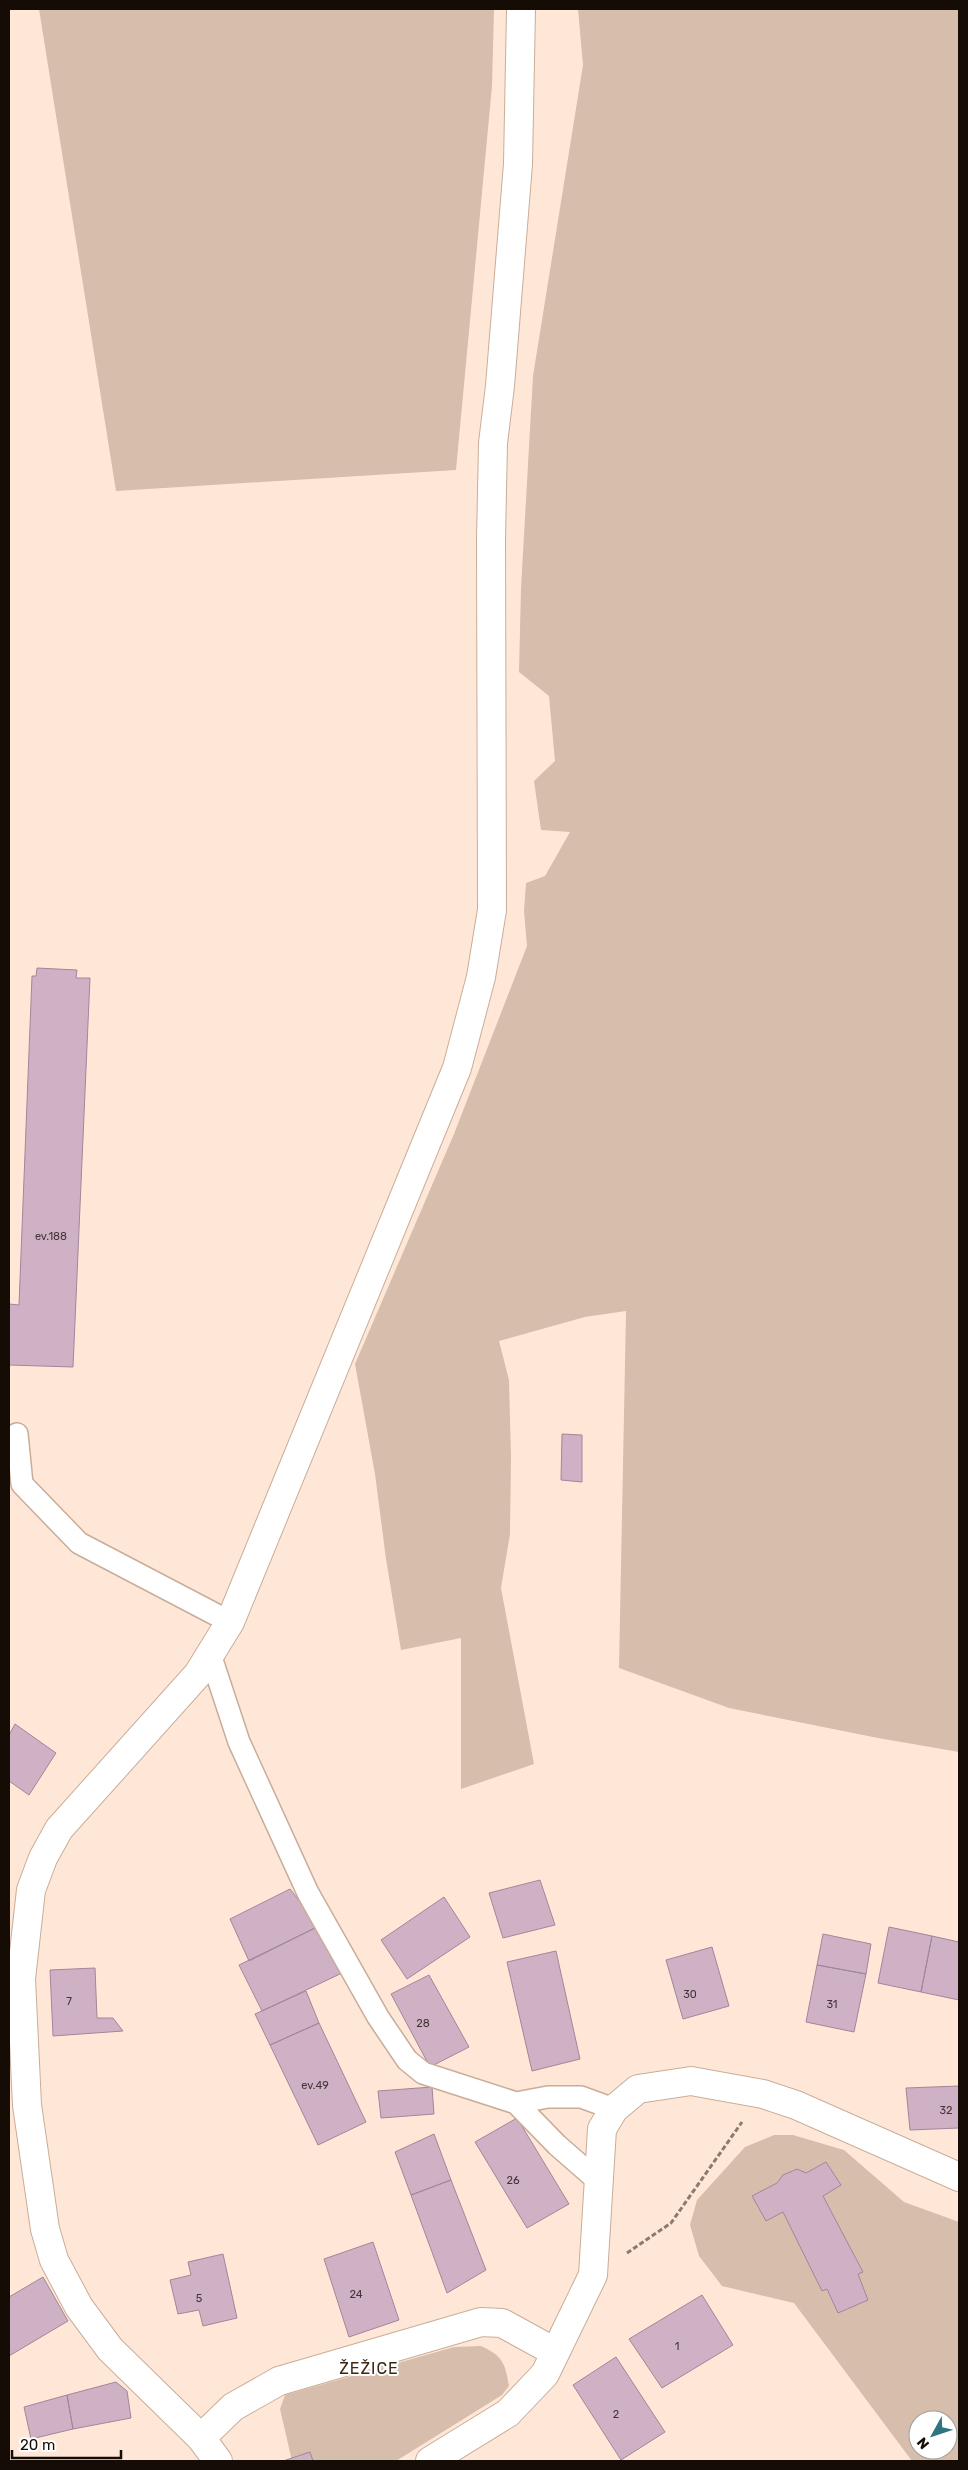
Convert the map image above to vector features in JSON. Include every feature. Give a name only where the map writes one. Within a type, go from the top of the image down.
[{"type":"street","points":[[218,2461],[201,2438],[110,2349],[79,2307],[54,2260],[45,2229],[27,2105],[21,1979],[31,1890],[44,1858],[59,1829],[198,1674],[230,1622],[457,1068],[481,977],[492,910],[491,539],[494,443],[518,164],[521,9]]},
{"type":"street","points":[[430,2461],[508,2413],[545,2374],[593,2275],[597,2180],[602,2129],[614,2109],[638,2089],[691,2081],[763,2094],[796,2104],[959,2178]]},
{"type":"street","points":[[201,2438],[233,2407],[279,2381],[481,2322],[502,2323],[556,2352]]},
{"type":"lane","points":[[17,1434],[22,1484],[79,1543],[230,1622]]},
{"type":"lane","points":[[210,1654],[239,1742],[308,1893],[378,2017],[407,2060],[423,2073],[516,2103],[557,2145],[597,2180]]},
{"type":"lane","points":[[516,2103],[548,2097],[581,2098],[614,2109]]},
{"type":"path","points":[[593,2275],[670,2224],[713,2160],[763,2094]]},
{"type":"shaded area","points":[[39,9],[494,9],[492,86],[456,470],[116,491]]},
{"type":"shaded area","points":[[578,9],[959,9],[959,1752],[729,1708],[619,1668],[626,1311],[585,1317],[499,1341],[509,1380],[511,1457],[510,1534],[501,1588],[534,1764],[461,1789],[461,1638],[401,1650],[386,1559],[375,1474],[355,1364],[454,1134],[527,946],[524,911],[526,883],[545,876],[570,832],[541,830],[534,781],[555,761],[549,696],[519,672],[521,588],[533,376],[583,65]]},
{"type":"shaded area","points":[[774,2135],[793,2135],[844,2150],[904,2202],[959,2222],[959,2461],[911,2460],[958,2460],[958,2410],[908,2410],[908,2456],[794,2303],[722,2286],[699,2256],[690,2225],[697,2200],[745,2147]]},
{"type":"shaded area","points":[[481,2346],[494,2353],[502,2361],[509,2386],[502,2395],[396,2461],[292,2461],[280,2409],[285,2395],[454,2347]]},
{"type":"building","points":[[37,968],[77,970],[76,978],[90,978],[73,1367],[9,1365],[9,1304],[19,1305],[32,976],[36,976]]},
{"type":"building","points":[[562,1434],[582,1435],[582,1482],[561,1480]]},
{"type":"building","points":[[15,1724],[56,1753],[29,1795],[9,1781],[9,1735]]},
{"type":"building","points":[[540,1880],[555,1925],[503,1938],[489,1893]]},
{"type":"building","points":[[290,1889],[319,1926],[249,1961],[230,1919]]},
{"type":"building","points":[[444,1897],[470,1937],[407,1979],[381,1940]]},
{"type":"building","points":[[319,1926],[342,1973],[262,2011],[239,1965]]},
{"type":"building","points":[[889,1927],[932,1936],[921,1992],[878,1983]]},
{"type":"building","points":[[823,1934],[871,1944],[866,1974],[817,1965]]},
{"type":"building","points":[[932,1936],[959,1942],[959,2000],[921,1992]]},
{"type":"building","points":[[712,1947],[729,2006],[683,2019],[666,1960]]},
{"type":"building","points":[[556,1951],[580,2059],[532,2071],[507,1962]]},
{"type":"building","points":[[817,1965],[866,1974],[854,2032],[806,2022]]},
{"type":"building","points":[[95,1968],[97,2018],[113,2018],[123,2031],[53,2036],[50,1970]]},
{"type":"building","points":[[429,1975],[469,2047],[430,2067],[391,1994]]},
{"type":"building","points":[[306,1991],[319,2023],[270,2045],[255,2014]]},
{"type":"building","points":[[319,2023],[366,2122],[318,2145],[270,2045]]},
{"type":"building","points":[[959,2086],[959,2128],[910,2130],[906,2088]]},
{"type":"building","points":[[432,2087],[434,2114],[381,2118],[378,2091]]},
{"type":"building","points":[[517,2118],[569,2204],[527,2228],[475,2142]]},
{"type":"building","points":[[434,2134],[451,2180],[411,2195],[395,2152]]},
{"type":"building","points":[[826,2162],[841,2185],[823,2196],[863,2272],[858,2274],[868,2300],[838,2313],[827,2289],[822,2291],[783,2212],[766,2221],[752,2196],[777,2183],[783,2175],[797,2169],[806,2173]]},
{"type":"building","points":[[451,2180],[486,2270],[447,2293],[411,2195]]},
{"type":"building","points":[[373,2242],[399,2320],[349,2337],[324,2259]]},
{"type":"building","points":[[223,2254],[237,2318],[203,2326],[199,2310],[178,2314],[170,2280],[191,2275],[188,2262]]},
{"type":"building","points":[[43,2277],[68,2321],[9,2356],[9,2297]]},
{"type":"building","points":[[702,2295],[733,2345],[662,2388],[629,2339]]},
{"type":"building","points":[[616,2357],[665,2432],[621,2460],[573,2385]]},
{"type":"building","points":[[116,2382],[127,2391],[131,2418],[73,2429],[67,2395]]},
{"type":"building","points":[[67,2395],[73,2429],[31,2439],[24,2407]]},
{"type":"building","points":[[310,2452],[313,2461],[283,2461]]},
{"type":"district","name":"ŽEŽICE","points":[[369,2368]]}]
